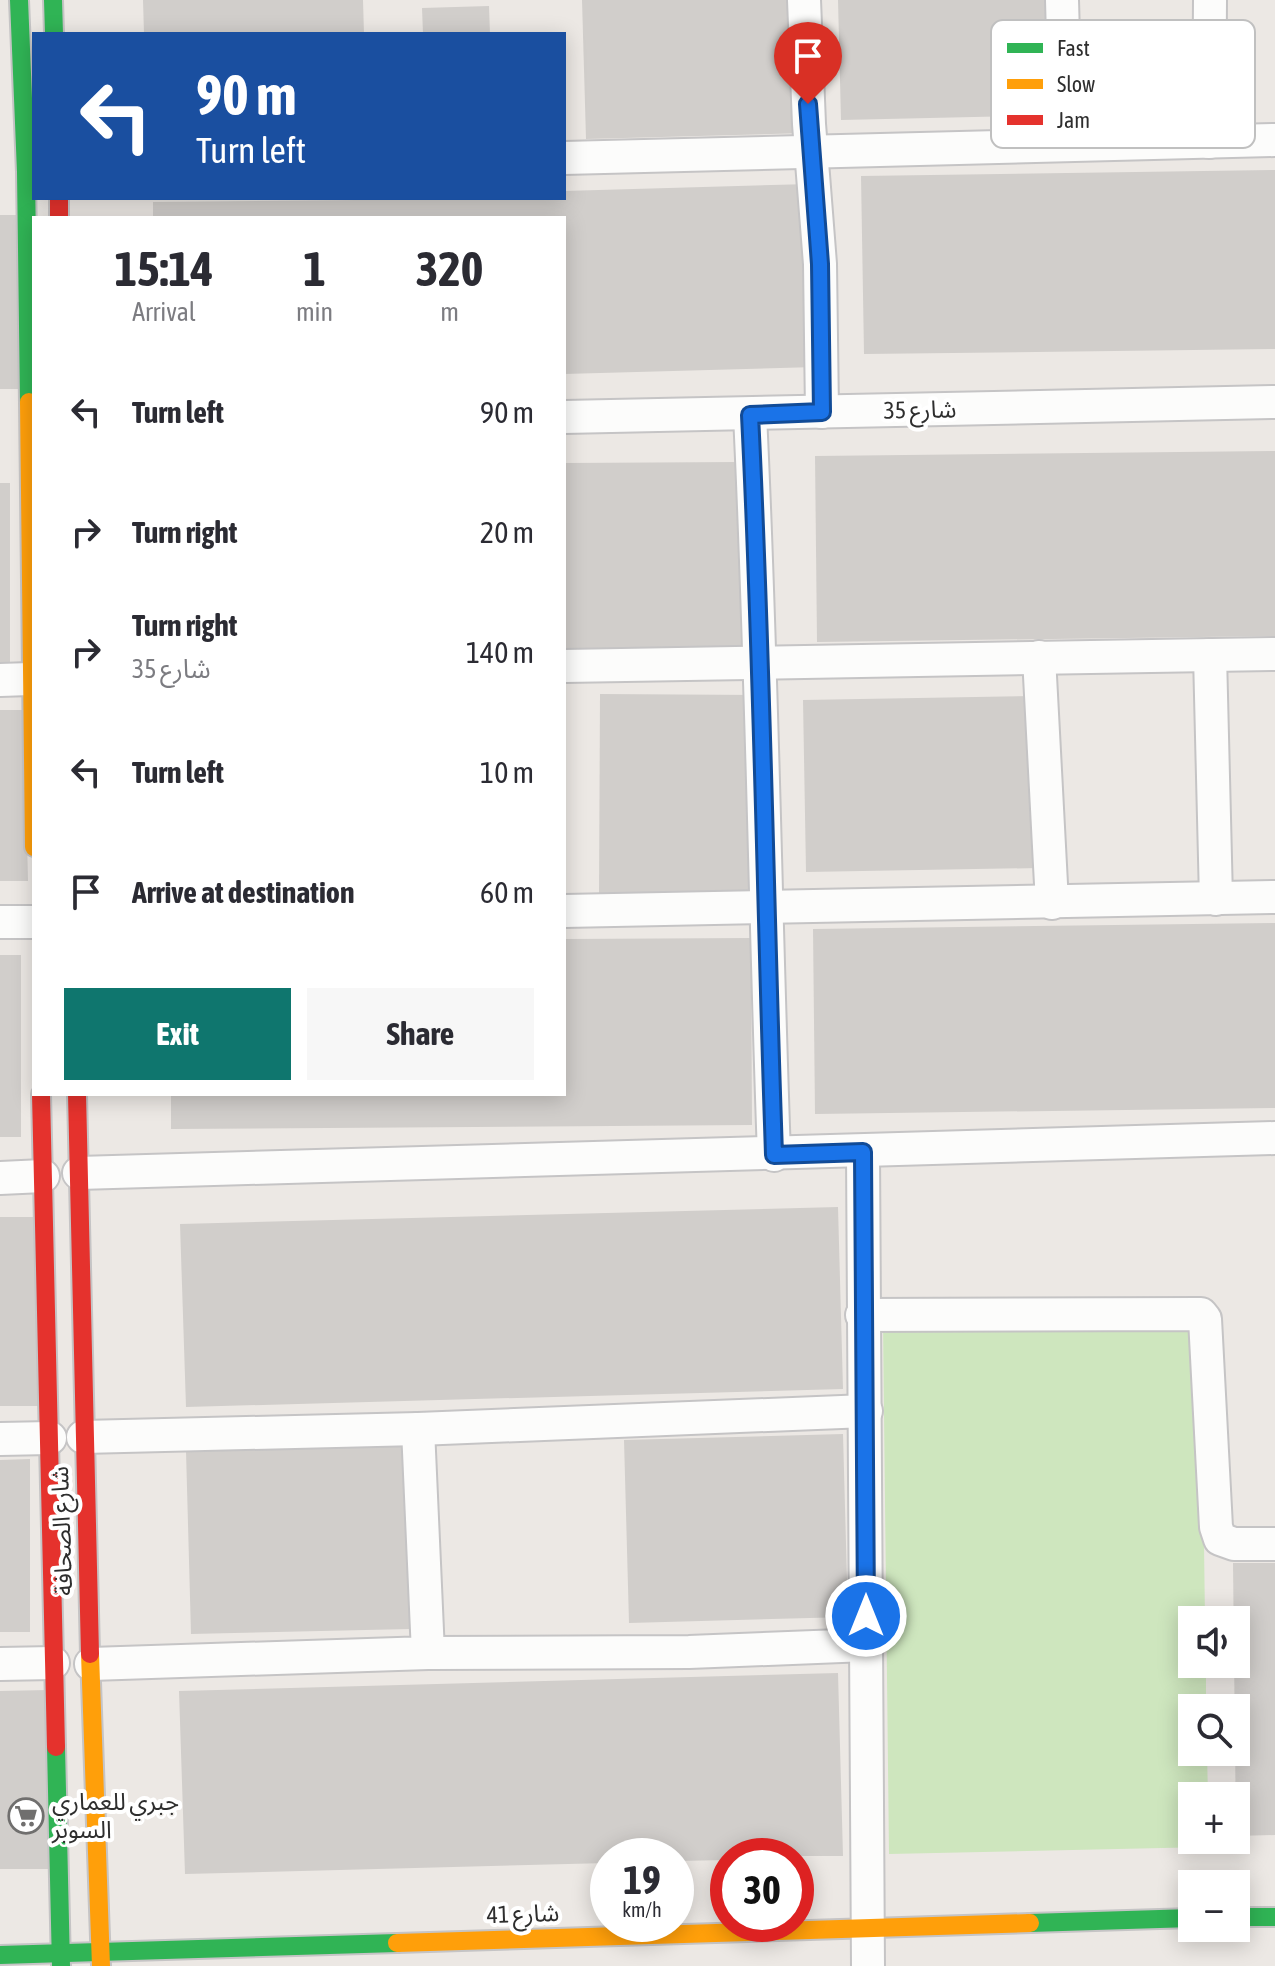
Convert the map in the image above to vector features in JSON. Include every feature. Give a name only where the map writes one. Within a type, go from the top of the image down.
[{"type":"main road","points":[[19,0],[13,172],[26,421],[15,680],[32,829]]},
{"type":"main road","points":[[53,0],[54,32]]},
{"type":"main road","name":"شارع الصحافة","points":[[41,1096],[61,1960]]},
{"type":"main road","name":"شارع الصحافة","points":[[77,1096],[83,1437],[101,1959]]},
{"type":"main road","points":[[1250,1917],[1275,1917]]},
{"type":"main road","name":"شارع 41","points":[[0,1955],[61,1960],[101,1959],[868,1926],[1178,1918]]},
{"type":"street","points":[[804,0],[820,264],[822,412]]},
{"type":"street","points":[[1062,0],[1063,20]]},
{"type":"street","points":[[1210,0],[1210,20]]},
{"type":"street","points":[[1255,141],[1275,140]]},
{"type":"street","points":[[566,158],[991,146]]},
{"type":"street","name":"شارع 35","points":[[566,417],[1275,402]]},
{"type":"street","points":[[750,415],[762,662],[765,909],[774,1155]]},
{"type":"street","points":[[566,666],[1275,654]]},
{"type":"street","points":[[1210,655],[1216,899]]},
{"type":"street","points":[[1039,657],[1052,903]]},
{"type":"street","points":[[566,911],[1275,897]]},
{"type":"street","points":[[0,922],[32,922]]},
{"type":"street","points":[[79,1173],[1275,1138]]},
{"type":"street","points":[[863,1152],[868,1966]]},
{"type":"street","points":[[0,1178],[43,1176]]},
{"type":"street","points":[[862,1315],[1201,1314],[1205,1319],[1216,1527],[1220,1539],[1234,1544],[1275,1544]]},
{"type":"street","points":[[83,1437],[418,1429],[866,1411]]},
{"type":"street","points":[[418,1429],[428,1653]]},
{"type":"street","points":[[0,1439],[50,1438]]},
{"type":"street","points":[[91,1664],[428,1653],[689,1652],[866,1645]]},
{"type":"street","points":[[0,1664],[53,1663]]},
{"type":"green space","points":[[1201,1316],[1205,1606],[1178,1606],[1178,1678],[1206,1678],[1206,1694],[1178,1694],[1178,1766],[1207,1766],[1208,1782],[1178,1782],[1178,1848],[889,1854],[883,1323]]},
{"type":"building","points":[[143,0],[363,0],[364,32],[144,32]]},
{"type":"building","points":[[582,0],[801,0],[806,133],[586,139]]},
{"type":"building","points":[[838,0],[1057,0],[1058,20],[991,20],[991,117],[841,120]]},
{"type":"building","points":[[489,6],[490,32],[423,32],[422,8]]},
{"type":"building","points":[[1275,170],[1275,349],[864,354],[861,176]]},
{"type":"building","points":[[810,184],[816,367],[566,374],[566,216],[153,216],[153,202],[566,200],[566,191]]},
{"type":"building","points":[[0,215],[23,215],[24,389],[0,389]]},
{"type":"building","points":[[1275,451],[1275,636],[817,642],[815,456]]},
{"type":"building","points":[[739,462],[741,648],[566,650],[566,463]]},
{"type":"building","points":[[0,483],[10,483],[10,665],[0,665]]},
{"type":"building","points":[[600,694],[759,695],[758,894],[599,893]]},
{"type":"building","points":[[1034,696],[1038,868],[806,872],[803,700]]},
{"type":"building","points":[[0,710],[24,710],[28,881],[0,881]]},
{"type":"building","points":[[1275,923],[1275,1108],[815,1114],[813,929]]},
{"type":"building","points":[[751,938],[752,1125],[171,1129],[171,1096],[566,1096],[566,939]]},
{"type":"building","points":[[0,955],[21,955],[21,1137],[0,1137]]},
{"type":"building","points":[[838,1207],[843,1389],[186,1407],[180,1224]]},
{"type":"building","points":[[0,1217],[39,1217],[40,1406],[0,1406]]},
{"type":"building","points":[[843,1434],[848,1617],[629,1623],[624,1440]]},
{"type":"building","points":[[405,1446],[410,1629],[191,1634],[186,1451]]},
{"type":"building","points":[[30,1459],[30,1632],[0,1632],[0,1460]]},
{"type":"building","points":[[1233,1563],[1275,1563],[1275,1835],[1250,1836],[1250,1782],[1235,1782],[1235,1766],[1250,1766],[1250,1694],[1234,1694],[1234,1678],[1250,1678],[1250,1606],[1233,1606]]},
{"type":"building","points":[[838,1673],[843,1856],[814,1856],[814,1838],[710,1838],[710,1860],[694,1861],[694,1838],[590,1838],[590,1863],[185,1874],[179,1691]]},
{"type":"building","points":[[48,1690],[51,1869],[0,1869],[0,1691]]},
{"type":"traffic: fast","points":[[19,0],[26,172],[29,402]]},
{"type":"traffic: fast","points":[[53,0],[54,32]]},
{"type":"traffic: fast","points":[[56,1747],[61,1966]]},
{"type":"traffic: fast","points":[[1250,1917],[1275,1917]]},
{"type":"traffic: fast","points":[[1030,1923],[1178,1918]]},
{"type":"traffic: fast","points":[[0,1955],[397,1943]]},
{"type":"traffic: slow","points":[[29,402],[32,669]]},
{"type":"traffic: slow","points":[[90,1654],[101,1966]]},
{"type":"traffic: slow","points":[[397,1943],[1030,1923]]},
{"type":"traffic: jam","points":[[59,200],[59,216]]},
{"type":"traffic: jam","points":[[41,1096],[56,1747]]},
{"type":"traffic: jam","points":[[77,1096],[90,1654]]},
{"type":"place","name":"جبري للعماري السوبر","points":[[26,1816]]},
{"type":"route","points":[[808,104],[820,264],[822,412],[750,415],[762,662],[765,909],[774,1155],[863,1152],[866,1616]]}]
